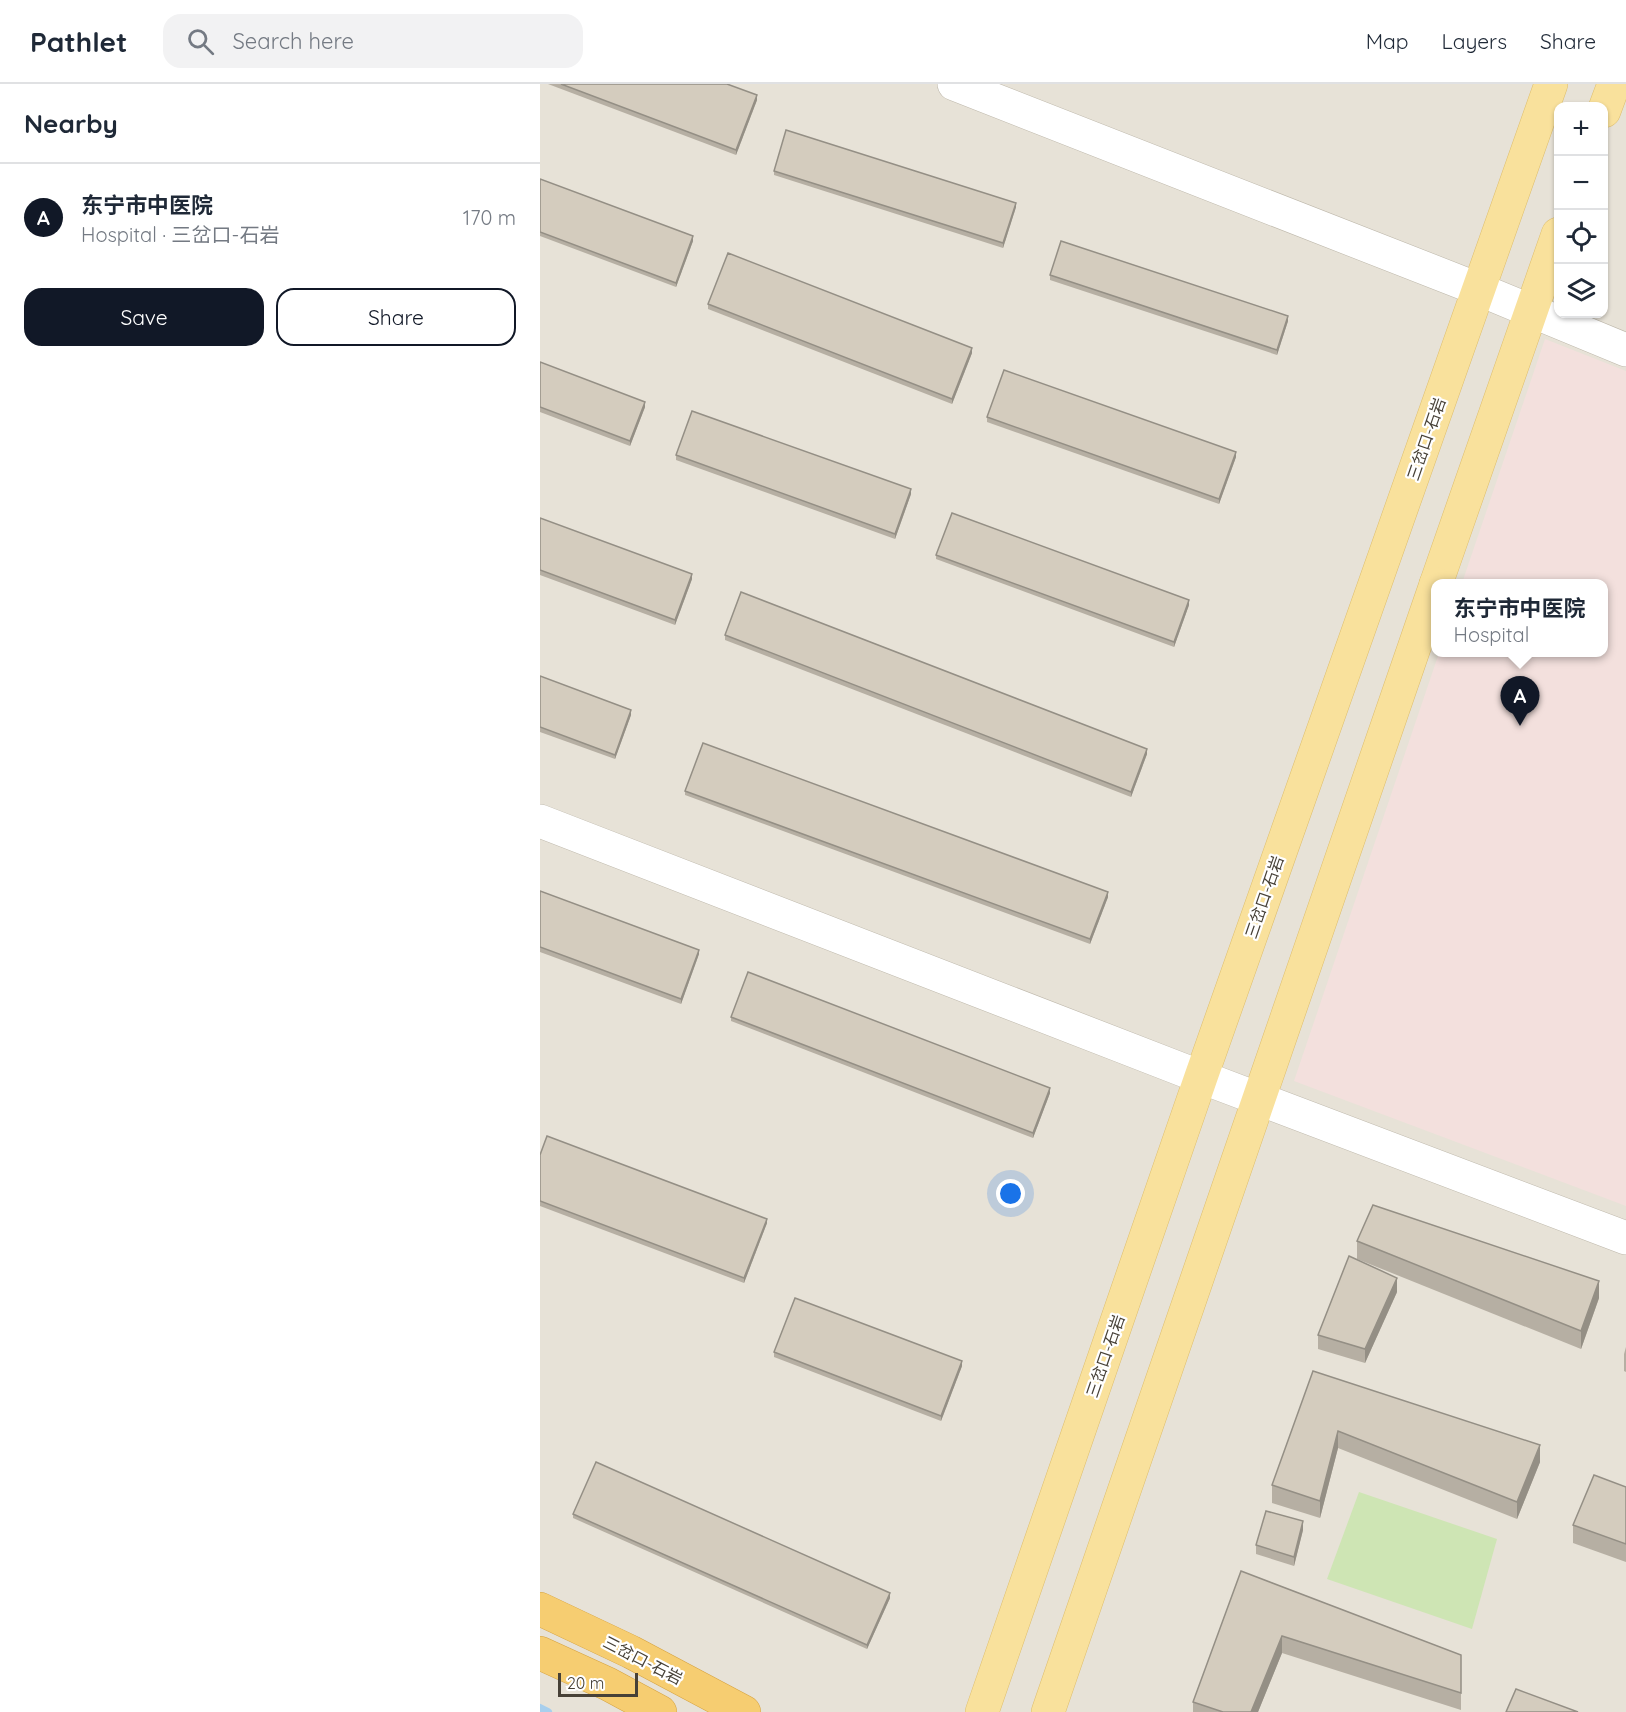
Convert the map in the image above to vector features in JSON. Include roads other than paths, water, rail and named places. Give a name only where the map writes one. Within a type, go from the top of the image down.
[{"type":"highway","name":"三岔口-石岩","points":[[540,1609],[630,1652],[744,1712]]},
{"type":"highway","points":[[540,1653],[608,1684],[660,1712]]},
{"type":"main road","name":"三岔口-石岩","points":[[982,1712],[1202,1077],[1551,84]]},
{"type":"main road","points":[[1607,102],[1614,84]]},
{"type":"main road","points":[[1438,579],[1554,245]]},
{"type":"main road","points":[[1048,1712],[1431,598]]},
{"type":"street","points":[[954,84],[1478,289],[1626,350]]},
{"type":"street","points":[[540,821],[1626,1238]]},
{"type":"waterway","points":[[540,1708],[548,1712]]},
{"type":"place","name":"东宁市中医院","points":[[1520,726]]}]
